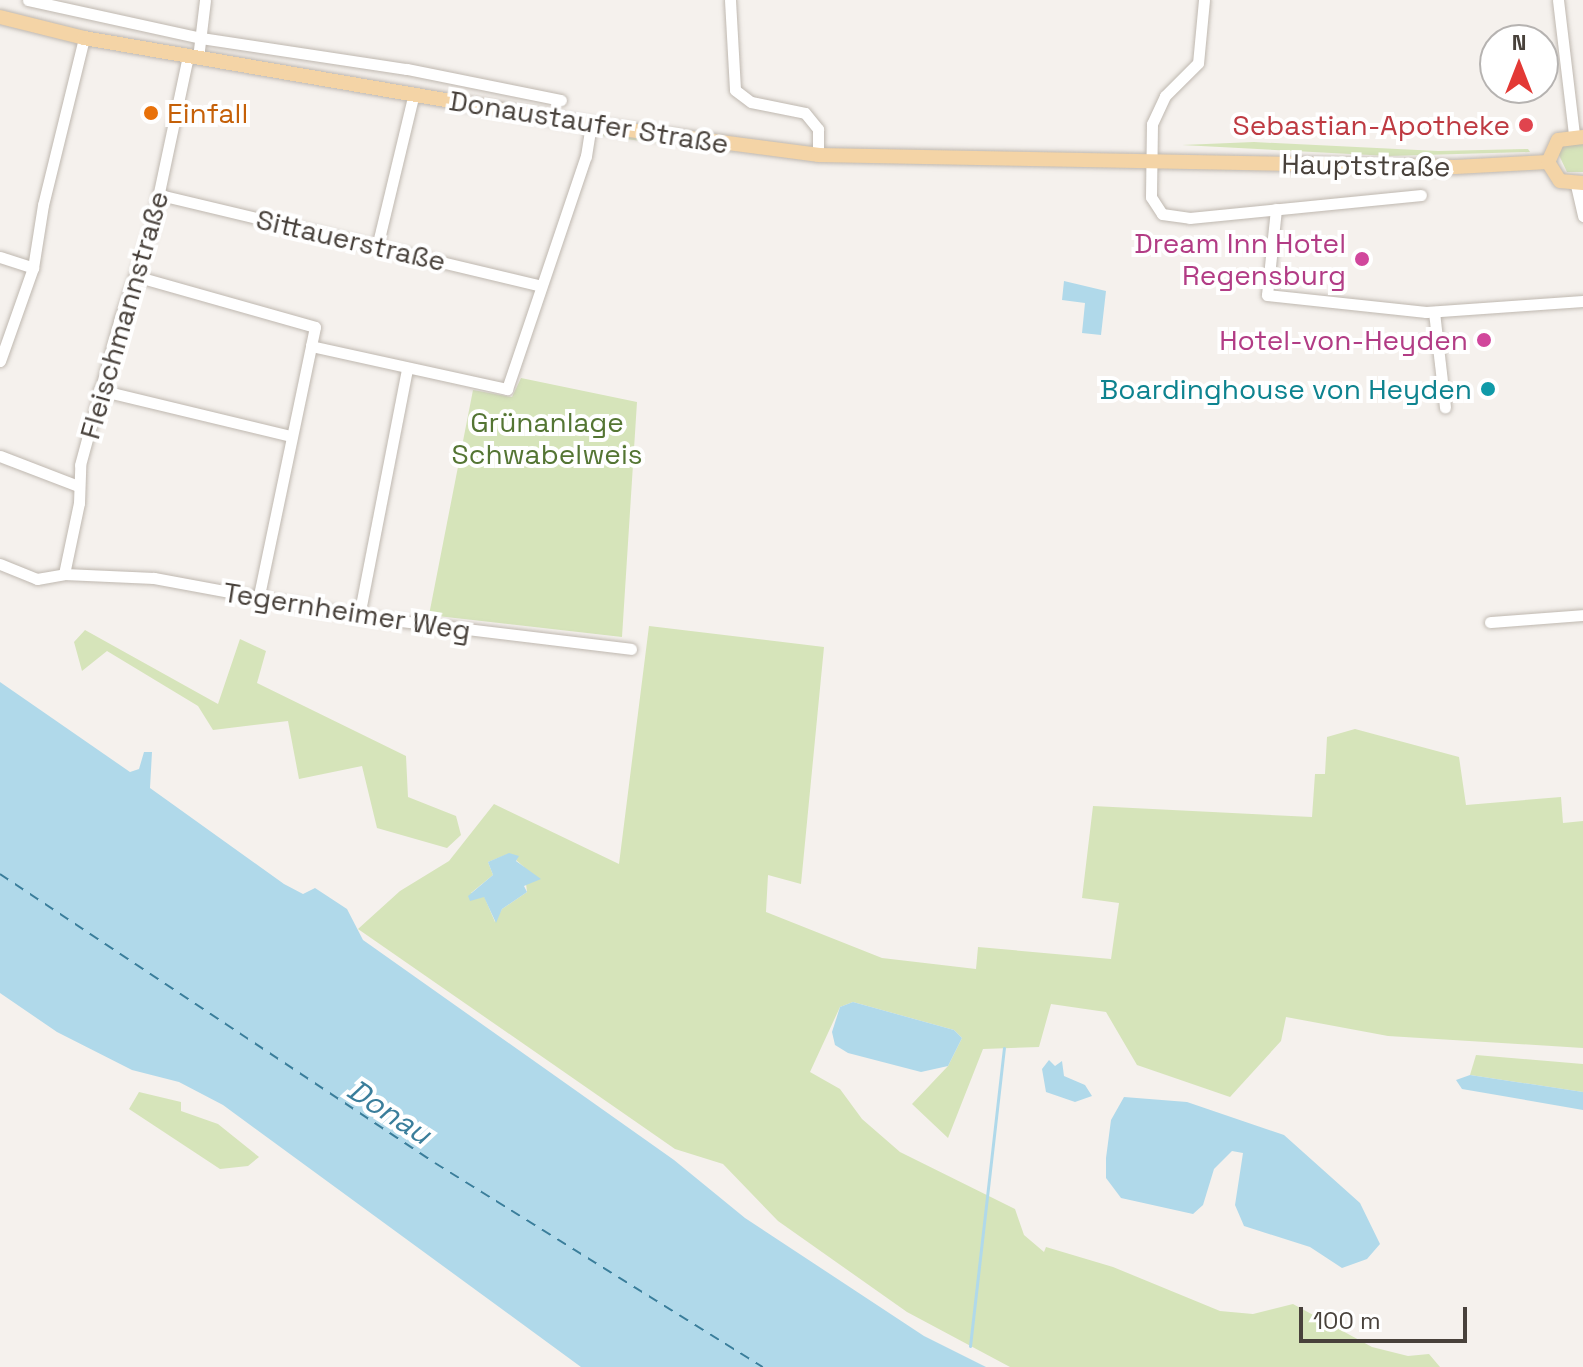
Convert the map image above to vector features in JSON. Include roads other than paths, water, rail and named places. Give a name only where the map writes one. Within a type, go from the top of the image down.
[{"type":"main road","name":"Donaustaufer Straße","points":[[0,17],[84,38],[591,125],[818,155],[1185,162]]},
{"type":"main road","points":[[1578,136],[1558,140],[1548,162],[1554,177],[1579,184]]},
{"type":"main road","name":"Hauptstraße","points":[[1185,162],[1455,167],[1548,162]]},
{"type":"street","name":"Donaustaufer Straße","points":[[28,0],[201,38],[393,66],[561,100]]},
{"type":"street","name":"Fleischmannstraße","points":[[64,574],[78,486],[99,390],[160,195],[193,57],[201,38],[205,0]]},
{"type":"street","points":[[730,0],[735,90],[751,102],[805,113],[818,129],[818,155]]},
{"type":"street","points":[[1204,0],[1201,56],[1159,104],[1152,124],[1151,197],[1162,214],[1190,218],[1421,195]]},
{"type":"street","points":[[1558,0],[1578,136]]},
{"type":"street","points":[[0,361],[33,268],[43,205],[84,38]]},
{"type":"street","points":[[377,247],[414,93]]},
{"type":"street","points":[[311,346],[407,370],[507,389],[586,156],[591,125]]},
{"type":"street","points":[[1579,184],[1583,216]]},
{"type":"street","name":"Sittauerstraße","points":[[160,195],[541,286]]},
{"type":"street","points":[[1276,209],[1267,295],[1434,312],[1583,301]]},
{"type":"street","points":[[0,257],[33,268]]},
{"type":"street","points":[[135,276],[315,327],[258,600]]},
{"type":"street","points":[[1434,312],[1445,407]]},
{"type":"street","points":[[359,616],[407,370]]},
{"type":"street","points":[[99,390],[291,436]]},
{"type":"street","points":[[0,456],[78,486]]},
{"type":"street","name":"Tegernheimer Weg","points":[[0,564],[37,579],[64,574],[154,578],[258,600],[359,616],[631,649]]},
{"type":"street","points":[[1490,622],[1583,615]]},
{"type":"water","points":[[1064,281],[1106,291],[1101,335],[1082,333],[1085,303],[1062,300]]},
{"type":"water","name":"Donau","points":[[0,682],[130,772],[139,769],[144,752],[152,752],[150,788],[284,884],[303,894],[315,888],[347,909],[363,940],[674,1160],[745,1218],[924,1336],[986,1367],[581,1367],[223,1105],[179,1082],[132,1070],[57,1032],[0,993]]},
{"type":"water","points":[[509,853],[519,856],[516,861],[541,879],[524,886],[527,892],[502,909],[496,923],[484,897],[470,901],[468,896],[493,875],[488,862]]},
{"type":"water","points":[[853,1002],[954,1030],[962,1038],[948,1066],[921,1072],[848,1053],[835,1045],[832,1032],[840,1007]]},
{"type":"water","points":[[1049,1060],[1055,1066],[1062,1061],[1064,1076],[1085,1085],[1092,1096],[1075,1102],[1046,1092],[1042,1069]]},
{"type":"water","points":[[1470,1075],[1583,1092],[1583,1110],[1462,1089],[1456,1080]]},
{"type":"water","points":[[1124,1097],[1187,1102],[1284,1135],[1360,1203],[1380,1244],[1367,1259],[1342,1268],[1310,1247],[1244,1226],[1235,1205],[1243,1153],[1232,1151],[1214,1169],[1203,1205],[1193,1214],[1121,1198],[1106,1178],[1106,1158],[1111,1120]]},
{"type":"waterway","points":[[970,1346],[1004,1048]]},
{"type":"place","name":"Einfall","points":[[151,113]]},
{"type":"place","name":"Sebastian-Apotheke","points":[[1526,125]]},
{"type":"place","name":"Dream Inn Hotel Regensburg","points":[[1362,259]]},
{"type":"place","name":"Hotel-von-Heyden","points":[[1484,340]]},
{"type":"place","name":"Boardinghouse von Heyden","points":[[1488,389]]},
{"type":"park label","name":"Grünanlage Schwabelweis","points":[[547,438]]}]
